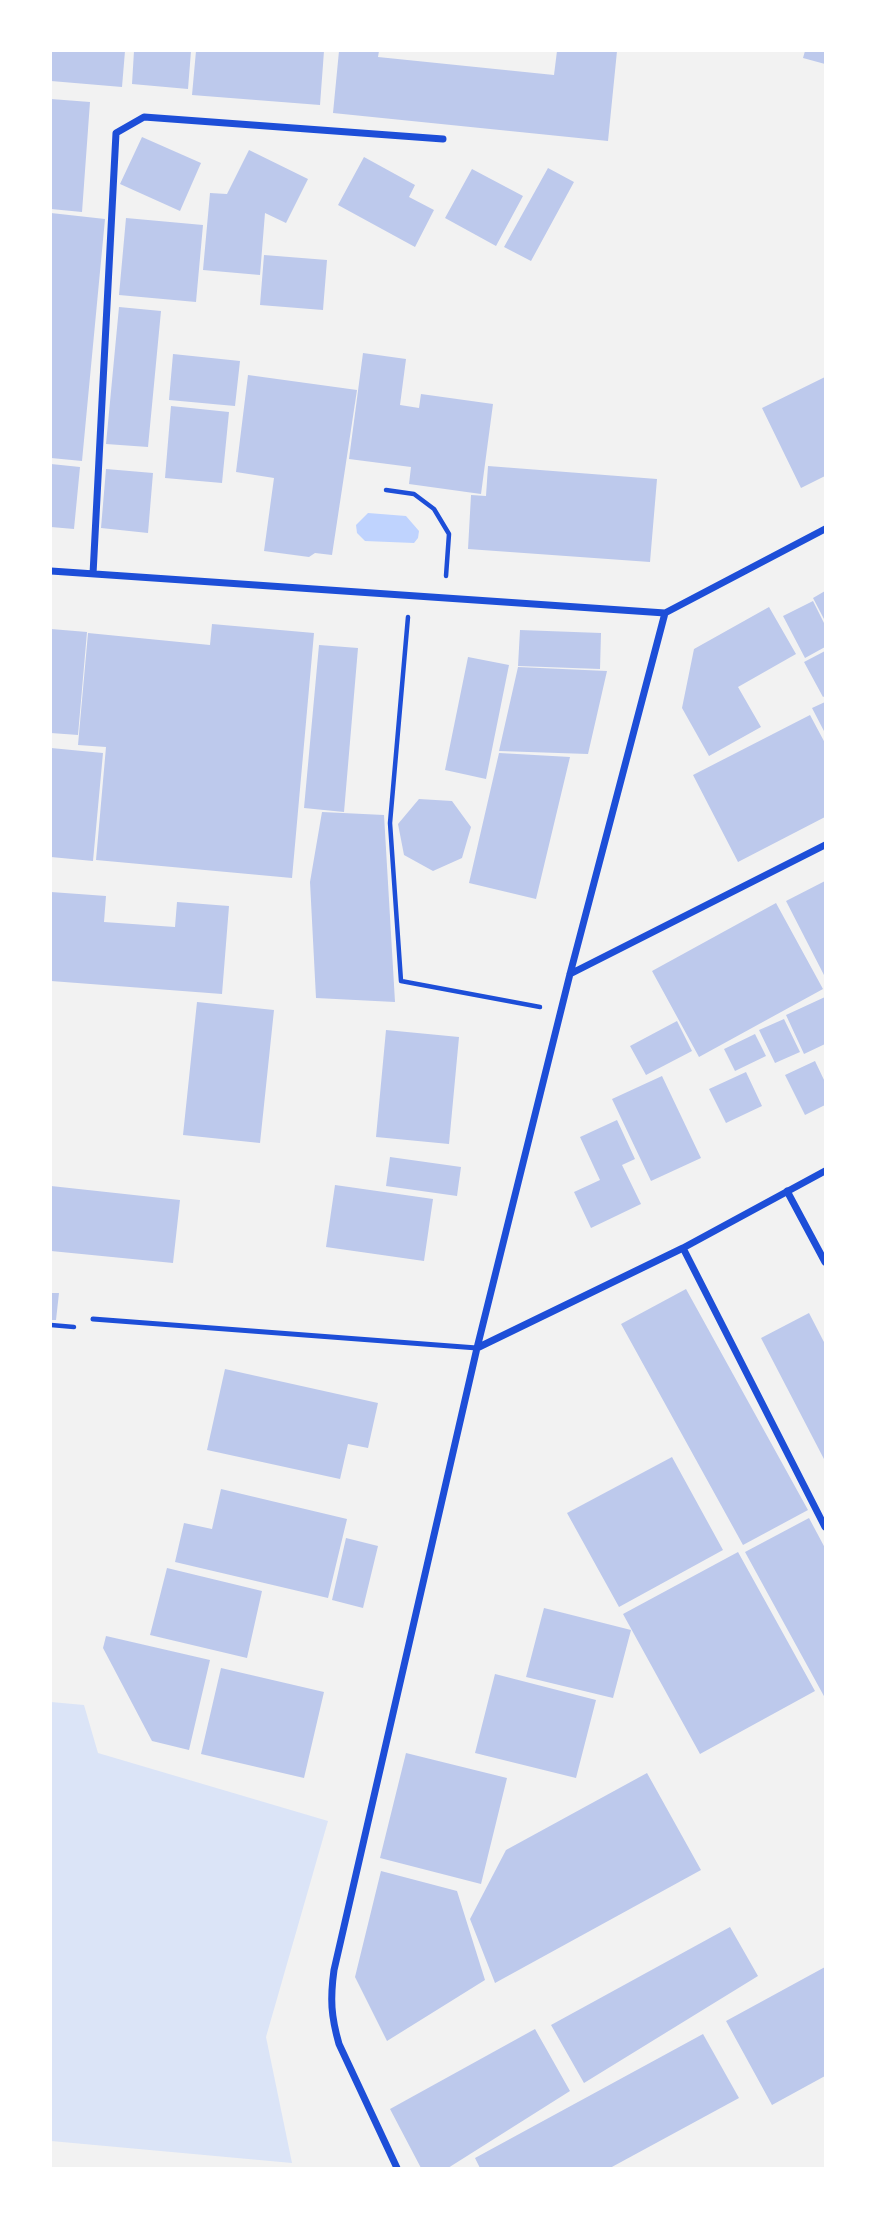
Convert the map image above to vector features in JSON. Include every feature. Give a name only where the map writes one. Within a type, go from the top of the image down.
[{"type":"street","points":[[93,574],[116,133],[144,117],[443,139]]},
{"type":"street","points":[[51,571],[665,613],[825,529]]},
{"type":"street","points":[[397,2168],[339,2044],[330,2000],[334,1970],[477,1348],[570,974],[665,613]]},
{"type":"street","points":[[570,974],[825,845]]},
{"type":"street","points":[[477,1348],[683,1248],[825,1171]]},
{"type":"street","points":[[787,1191],[825,1262]]},
{"type":"street","points":[[683,1248],[825,1527]]},
{"type":"lane","points":[[93,1318],[477,1348]]},
{"type":"path","points":[[386,490],[414,494],[435,509],[449,534],[444,598]]},
{"type":"path","points":[[410,596],[390,823],[401,981],[561,1010]]},
{"type":"shaded area","points":[[51,1702],[84,1705],[98,1753],[328,1821],[266,2037],[292,2163],[51,2141]]},
{"type":"water","points":[[368,513],[406,516],[419,531],[418,538],[414,543],[365,541],[357,533],[356,525]]},
{"type":"building","points":[[51,51],[125,51],[122,87],[51,81]]},
{"type":"building","points":[[134,51],[191,51],[188,89],[132,84]]},
{"type":"building","points":[[196,51],[324,51],[320,105],[192,95]]},
{"type":"building","points":[[339,51],[379,51],[378,57],[554,75],[557,51],[617,51],[608,141],[333,113]]},
{"type":"building","points":[[805,51],[825,51],[825,64],[803,58]]},
{"type":"building","points":[[51,99],[90,102],[82,212],[51,209]]},
{"type":"building","points":[[142,137],[201,163],[180,211],[120,184]]},
{"type":"building","points":[[249,150],[308,179],[286,223],[265,213],[260,275],[203,270],[210,193],[227,194]]},
{"type":"building","points":[[364,157],[415,185],[409,197],[434,210],[415,247],[338,205]]},
{"type":"building","points":[[548,168],[574,182],[531,261],[504,247]]},
{"type":"building","points":[[472,169],[523,196],[496,246],[445,218]]},
{"type":"building","points":[[51,213],[105,219],[82,461],[51,458]]},
{"type":"building","points":[[126,218],[203,225],[196,302],[119,295]]},
{"type":"building","points":[[264,255],[327,260],[323,310],[260,305]]},
{"type":"building","points":[[119,307],[161,311],[148,447],[106,444]]},
{"type":"building","points":[[363,353],[406,359],[400,405],[419,408],[421,394],[493,404],[481,494],[409,484],[411,467],[349,459]]},
{"type":"building","points":[[173,354],[240,361],[235,406],[169,400]]},
{"type":"building","points":[[248,375],[357,390],[332,555],[315,553],[309,557],[264,551],[274,478],[236,472]]},
{"type":"building","points":[[825,377],[825,476],[801,488],[762,408]]},
{"type":"building","points":[[171,406],[229,412],[222,483],[165,478]]},
{"type":"building","points":[[51,464],[80,467],[74,529],[51,527]]},
{"type":"building","points":[[488,466],[657,479],[650,562],[468,549],[471,495],[486,496]]},
{"type":"building","points":[[106,469],[153,473],[148,533],[101,528]]},
{"type":"building","points":[[825,591],[825,621],[813,598]]},
{"type":"building","points":[[813,601],[825,625],[825,647],[805,658],[783,616]]},
{"type":"building","points":[[769,607],[796,654],[738,687],[761,727],[709,756],[682,708],[694,649]]},
{"type":"building","points":[[212,624],[314,633],[292,878],[96,860],[106,747],[78,745],[88,633],[210,645]]},
{"type":"building","points":[[51,629],[87,632],[78,735],[51,733]]},
{"type":"building","points":[[520,630],[601,633],[600,669],[518,666]]},
{"type":"building","points":[[319,645],[358,648],[344,812],[304,808]]},
{"type":"building","points":[[825,651],[825,696],[823,697],[804,662]]},
{"type":"building","points":[[468,657],[509,665],[486,779],[445,770]]},
{"type":"building","points":[[518,667],[607,671],[588,754],[499,751]]},
{"type":"building","points":[[825,702],[825,733],[812,708]]},
{"type":"building","points":[[810,715],[825,743],[825,817],[738,862],[693,775]]},
{"type":"building","points":[[51,748],[103,753],[93,861],[51,857]]},
{"type":"building","points":[[499,753],[570,757],[536,899],[469,883]]},
{"type":"building","points":[[419,799],[452,801],[471,827],[462,858],[433,871],[404,855],[398,824]]},
{"type":"building","points":[[322,812],[384,815],[395,1002],[316,998],[310,882]]},
{"type":"building","points":[[825,881],[825,977],[786,901]]},
{"type":"building","points":[[51,892],[106,896],[104,922],[175,927],[177,902],[229,906],[222,994],[51,981]]},
{"type":"building","points":[[776,903],[823,989],[699,1057],[652,971]]},
{"type":"building","points":[[825,997],[825,1044],[804,1054],[786,1015]]},
{"type":"building","points":[[197,1002],[274,1010],[260,1143],[183,1135]]},
{"type":"building","points":[[784,1019],[800,1052],[775,1063],[759,1030]]},
{"type":"building","points":[[677,1021],[692,1051],[646,1075],[630,1046]]},
{"type":"building","points":[[386,1030],[459,1037],[449,1144],[376,1137]]},
{"type":"building","points":[[755,1034],[766,1056],[735,1071],[724,1049]]},
{"type":"building","points":[[815,1061],[825,1082],[825,1105],[805,1115],[785,1075]]},
{"type":"building","points":[[746,1072],[762,1106],[726,1123],[709,1089]]},
{"type":"building","points":[[662,1076],[701,1158],[651,1181],[612,1099]]},
{"type":"building","points":[[617,1120],[635,1159],[622,1165],[641,1204],[591,1228],[574,1192],[600,1180],[580,1137]]},
{"type":"building","points":[[390,1157],[461,1167],[457,1196],[386,1186]]},
{"type":"building","points":[[335,1185],[433,1199],[424,1261],[326,1247]]},
{"type":"building","points":[[51,1186],[180,1200],[173,1263],[51,1251]]},
{"type":"building","points":[[686,1289],[808,1510],[743,1545],[621,1324]]},
{"type":"building","points":[[51,1293],[59,1293],[56,1320],[51,1320]]},
{"type":"building","points":[[809,1313],[825,1344],[825,1461],[761,1338]]},
{"type":"building","points":[[225,1369],[378,1403],[368,1448],[348,1444],[340,1479],[207,1450]]},
{"type":"building","points":[[672,1457],[723,1550],[619,1607],[567,1513]]},
{"type":"building","points":[[221,1489],[347,1519],[328,1598],[175,1562],[184,1523],[212,1529]]},
{"type":"building","points":[[809,1518],[825,1548],[825,1698],[745,1552]]},
{"type":"building","points":[[346,1538],[378,1546],[363,1608],[332,1600]]},
{"type":"building","points":[[738,1552],[815,1691],[700,1754],[623,1614]]},
{"type":"building","points":[[167,1568],[262,1591],[247,1658],[150,1635]]},
{"type":"building","points":[[544,1608],[631,1630],[613,1698],[526,1677]]},
{"type":"building","points":[[106,1636],[210,1660],[189,1750],[152,1741],[103,1648]]},
{"type":"building","points":[[221,1668],[324,1692],[304,1778],[201,1754]]},
{"type":"building","points":[[495,1674],[596,1700],[576,1778],[475,1753]]},
{"type":"building","points":[[406,1753],[507,1778],[481,1884],[380,1858]]},
{"type":"building","points":[[647,1773],[701,1870],[495,1983],[470,1919],[506,1850]]},
{"type":"building","points":[[381,1871],[457,1891],[485,1980],[387,2041],[355,1977]]},
{"type":"building","points":[[730,1927],[758,1976],[584,2083],[551,2025]]},
{"type":"building","points":[[825,1967],[825,2076],[772,2105],[726,2021]]},
{"type":"building","points":[[535,2029],[570,2091],[448,2168],[421,2168],[390,2109]]},
{"type":"building","points":[[703,2034],[739,2098],[610,2168],[480,2168],[475,2158]]}]
